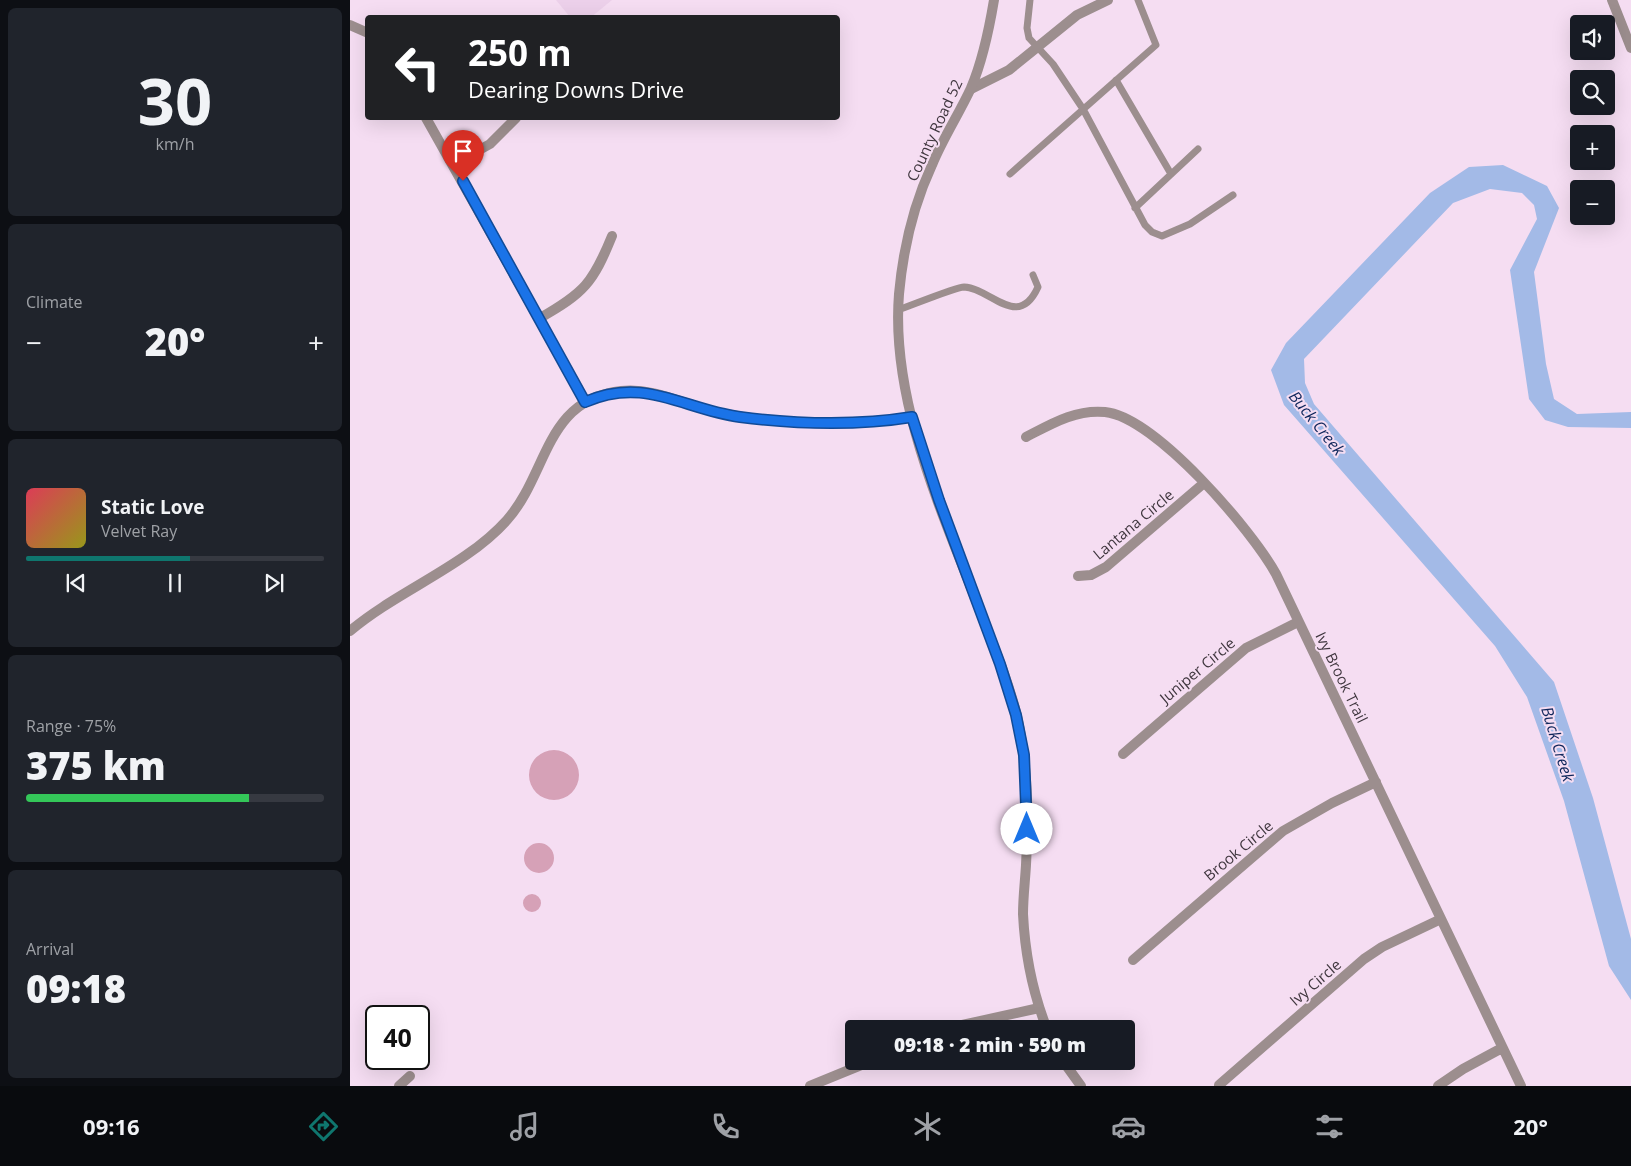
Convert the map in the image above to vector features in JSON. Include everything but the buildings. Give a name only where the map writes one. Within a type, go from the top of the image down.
[{"type":"street","name":"County Road 52","points":[[994,0],[989,30],[971,88],[932,164],[920,195],[903,261],[898,310],[901,364],[912,417],[939,500],[1000,664],[1016,715],[1024,755],[1027,811],[1024,892],[1025,936],[1028,967],[1044,1020]]},
{"type":"street","points":[[971,88],[1009,70],[1087,4],[1108,0]]},
{"type":"street","points":[[1612,0],[1631,48]]},
{"type":"street","points":[[350,25],[365,32]]},
{"type":"street","points":[[427,120],[454,164],[585,402]]},
{"type":"street","points":[[454,164],[490,144],[514,120]]},
{"type":"street","points":[[540,318],[578,295],[587,286],[603,260],[612,236]]},
{"type":"street","points":[[350,631],[494,533],[507,520],[522,500],[555,431],[570,414],[585,402],[612,392],[643,392],[716,412],[774,420],[839,422],[892,420],[912,417]]},
{"type":"street","name":"Ivy Brook Trail","points":[[1026,437],[1058,420],[1090,412],[1118,415],[1139,425],[1204,483],[1270,563],[1521,1086]]},
{"type":"street","name":"Lantana Circle","points":[[1078,576],[1091,575],[1106,567],[1204,483]]},
{"type":"street","name":"Juniper Circle","points":[[1123,754],[1246,648],[1298,622]]},
{"type":"street","name":"Brook Circle","points":[[1133,960],[1283,831],[1332,803],[1376,782]]},
{"type":"street","name":"Ivy Circle","points":[[1219,1085],[1369,956],[1441,919]]},
{"type":"street","points":[[985,1020],[1039,1008]]},
{"type":"street","points":[[1438,1086],[1462,1069],[1502,1048]]},
{"type":"street","points":[[810,1086],[849,1070]]},
{"type":"street","points":[[1070,1070],[1081,1086]]},
{"type":"street","points":[[399,1086],[410,1076]]},
{"type":"lane","points":[[1030,0],[1027,33],[1035,47],[1053,64],[1083,109],[1145,226],[1152,232],[1162,236],[1190,224],[1233,195]]},
{"type":"lane","points":[[1010,174],[1156,45],[1138,0]]},
{"type":"lane","points":[[1116,80],[1171,174]]},
{"type":"lane","points":[[1135,208],[1198,149]]},
{"type":"lane","points":[[898,310],[963,287],[979,292],[1006,307],[1020,306],[1034,297],[1038,287],[1033,275]]},
{"type":"shaded area","points":[[556,0],[612,0],[594,15],[568,15]]},
{"type":"water","name":"Buck Creek","points":[[1503,165],[1547,186],[1559,208],[1534,272],[1546,364],[1554,399],[1577,414],[1631,412],[1631,428],[1568,427],[1545,420],[1529,399],[1510,270],[1537,219],[1534,205],[1522,193],[1490,189],[1453,203],[1304,359],[1305,383],[1314,404],[1554,682],[1593,798],[1631,939],[1631,1000],[1609,966],[1564,801],[1527,697],[1495,646],[1284,405],[1271,370],[1286,343],[1430,193],[1469,167]]},
{"type":"route","points":[[463,181],[585,402],[612,392],[622,391],[643,392],[662,396],[716,412],[774,420],[839,422],[892,420],[912,417],[939,500],[1010,691],[1024,755],[1027,829]]}]
